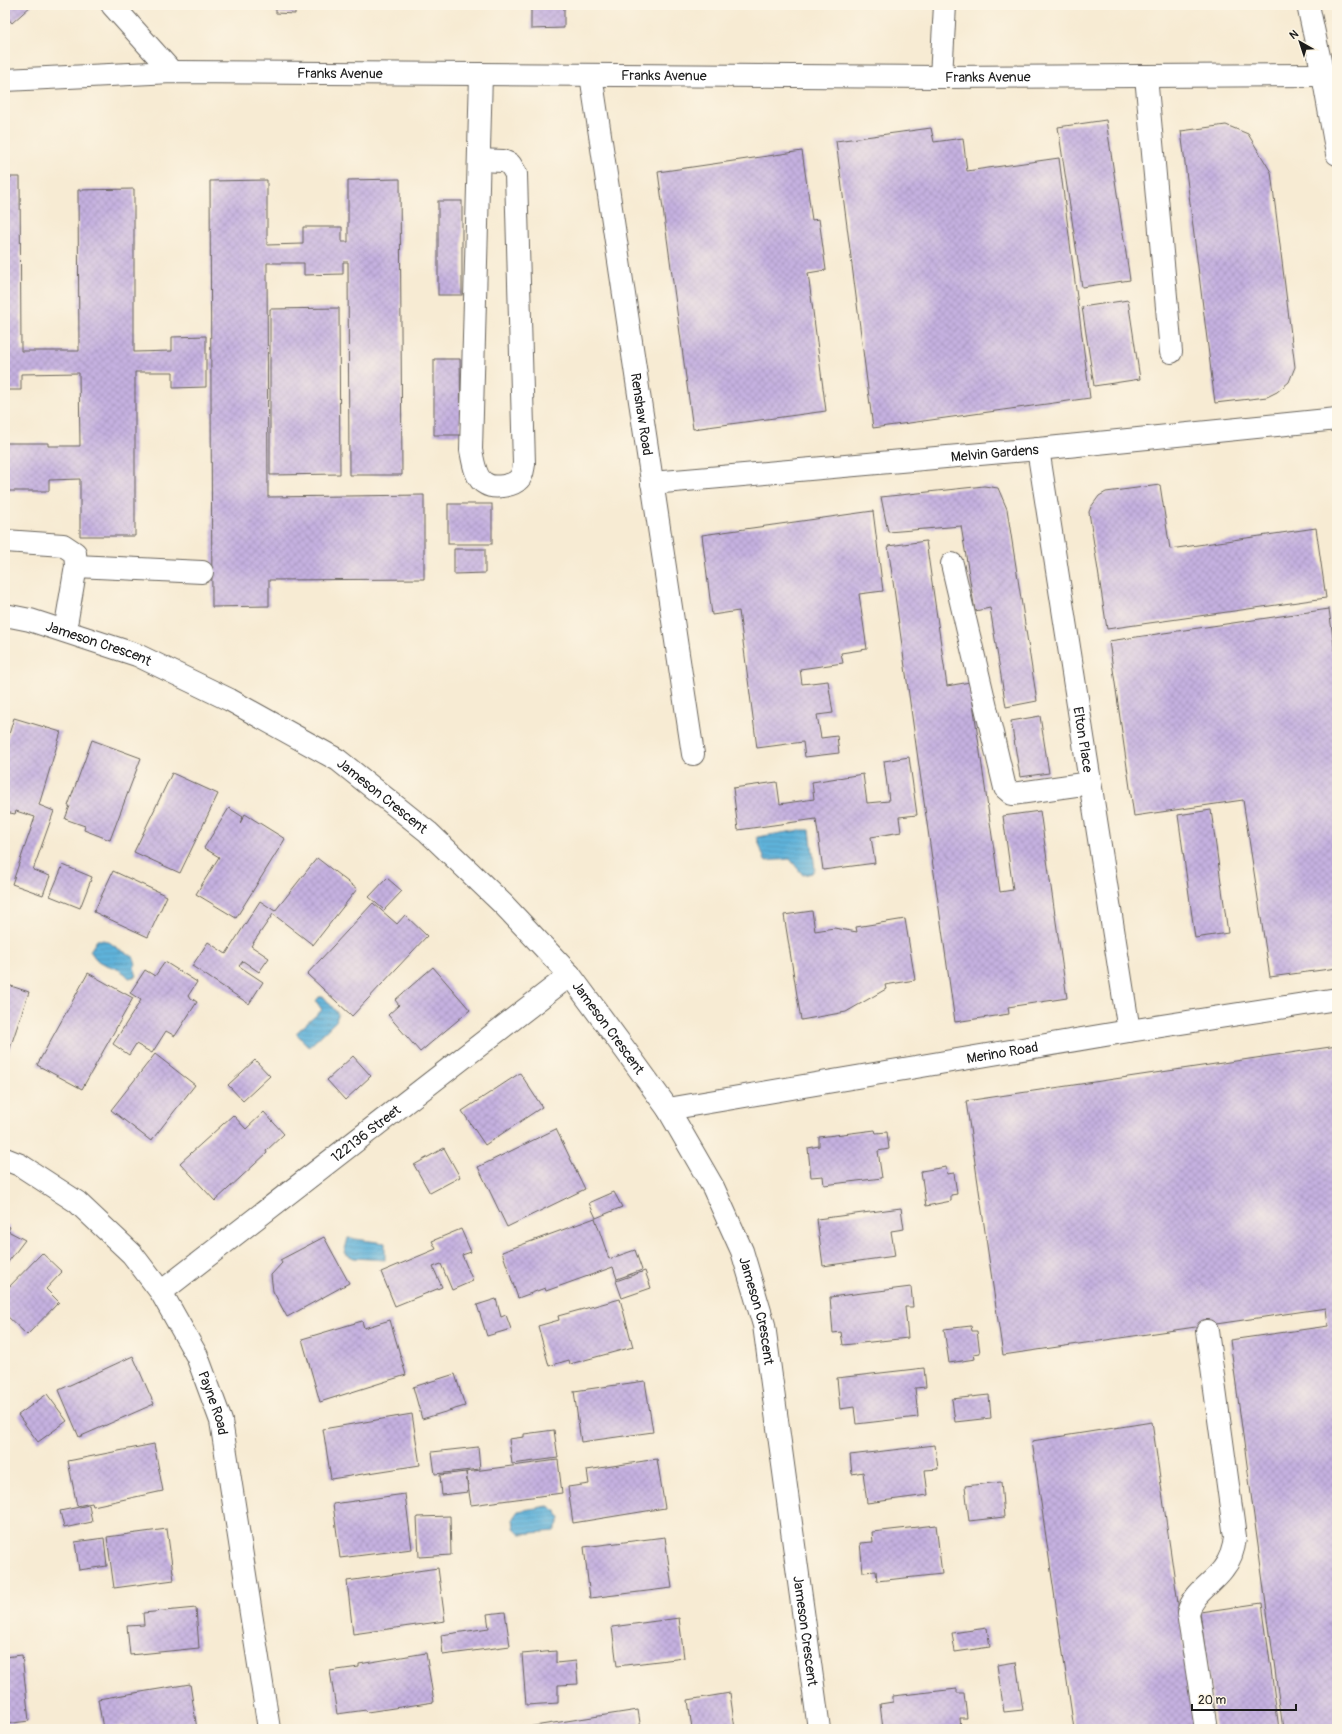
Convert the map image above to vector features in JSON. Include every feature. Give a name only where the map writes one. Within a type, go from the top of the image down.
[{"type":"street","points":[[112,5],[172,72]]},
{"type":"street","points":[[941,77],[946,5]]},
{"type":"street","points":[[1308,5],[1324,75],[1337,154]]},
{"type":"street","name":"Franks Avenue","points":[[5,80],[172,72],[941,77],[1324,75]]},
{"type":"street","points":[[479,160],[507,162],[514,167],[516,174],[524,464],[520,478],[514,482],[494,486],[485,484],[480,479],[473,465],[471,450],[481,74]]},
{"type":"street","name":"Renshaw Road","points":[[591,75],[693,754]]},
{"type":"street","points":[[1146,76],[1171,352]]},
{"type":"street","name":"Melvin Gardens","points":[[652,483],[1038,449],[1337,419]]},
{"type":"street","name":"Elton Place","points":[[1038,449],[1129,1031]]},
{"type":"street","points":[[5,541],[63,545],[75,553],[76,566],[65,631]]},
{"type":"street","points":[[952,564],[1005,788],[1012,794],[1090,783]]},
{"type":"street","points":[[76,566],[202,572]]},
{"type":"street","name":"Jameson Crescent","points":[[5,615],[30,620],[137,655],[230,700],[338,760],[428,832],[504,906],[570,975],[668,1109],[713,1187],[742,1251],[764,1325],[819,1729]]},
{"type":"street","name":"122136 Street","points":[[161,1292],[570,975]]},
{"type":"street","name":"Merino Road","points":[[668,1109],[1129,1031],[1337,999]]},
{"type":"street","name":"Payne Road","points":[[5,1159],[20,1165],[77,1202],[132,1254],[161,1292],[198,1356],[221,1421],[269,1729]]},
{"type":"street","points":[[1206,1729],[1188,1613],[1190,1604],[1223,1570],[1230,1559],[1235,1537],[1207,1331]]},
{"type":"water","points":[[800,830],[810,830],[815,869],[812,873],[803,875],[790,859],[765,861],[757,837]]},
{"type":"water","points":[[97,940],[108,942],[131,956],[135,960],[136,964],[134,967],[137,976],[129,978],[116,968],[99,962],[90,951]]},
{"type":"water","points":[[319,997],[324,997],[338,1014],[336,1021],[309,1047],[296,1033],[322,1010],[316,1001]]},
{"type":"water","points":[[348,1238],[385,1243],[385,1260],[354,1258],[344,1253]]},
{"type":"water","points":[[548,1506],[557,1512],[560,1519],[554,1531],[520,1534],[514,1528],[513,1518],[518,1511]]},
{"type":"building","points":[[5,5],[32,5],[12,23],[5,15]]},
{"type":"building","points":[[276,5],[295,5],[295,14],[276,13]]},
{"type":"building","points":[[531,6],[564,6],[564,28],[531,29]]},
{"type":"building","points":[[1106,120],[1130,280],[1082,287],[1058,127]]},
{"type":"building","points":[[1226,125],[1248,134],[1271,172],[1295,367],[1289,382],[1277,392],[1267,397],[1215,403],[1181,131]]},
{"type":"building","points":[[931,128],[934,142],[963,138],[967,171],[1059,158],[1090,398],[873,428],[836,141]]},
{"type":"building","points":[[802,151],[812,220],[819,219],[826,270],[808,273],[826,411],[693,429],[658,172]]},
{"type":"building","points":[[5,177],[20,177],[21,351],[79,351],[78,190],[134,189],[134,352],[172,351],[172,337],[206,336],[206,387],[173,388],[173,372],[135,372],[135,536],[80,536],[80,479],[49,480],[49,491],[5,491],[5,443],[48,443],[48,446],[80,446],[79,373],[21,374],[21,390],[5,390]]},
{"type":"building","points":[[400,179],[402,475],[349,475],[348,262],[343,262],[343,274],[304,275],[304,263],[267,263],[268,497],[424,495],[424,579],[269,580],[269,606],[212,607],[210,181],[267,180],[267,245],[303,244],[303,227],[342,227],[342,242],[348,242],[348,180]]},
{"type":"building","points":[[438,201],[462,201],[462,295],[438,295]]},
{"type":"building","points":[[1128,300],[1140,379],[1094,386],[1082,307]]},
{"type":"building","points":[[339,308],[340,474],[270,475],[270,309]]},
{"type":"building","points":[[434,359],[460,359],[461,435],[434,435]]},
{"type":"building","points":[[1160,485],[1170,549],[1316,528],[1326,598],[1107,629],[1089,512],[1099,496],[1106,492]]},
{"type":"building","points":[[984,486],[998,488],[1007,509],[1037,701],[1006,707],[990,608],[975,611],[961,526],[888,532],[881,497]]},
{"type":"building","points":[[448,504],[492,504],[492,544],[448,544]]},
{"type":"building","points":[[873,511],[883,591],[859,594],[867,649],[841,653],[843,663],[800,669],[802,684],[828,681],[833,713],[817,715],[821,738],[837,736],[839,753],[805,757],[803,742],[757,748],[739,611],[712,615],[702,535]]},
{"type":"building","points":[[926,541],[947,686],[970,682],[1000,892],[1013,890],[1003,816],[1040,811],[1067,998],[1008,1007],[1009,1014],[955,1022],[888,546]]},
{"type":"building","points":[[454,549],[485,549],[485,573],[454,574]]},
{"type":"building","points":[[1329,609],[1337,667],[1337,968],[1270,977],[1243,800],[1134,816],[1109,641]]},
{"type":"building","points":[[1040,716],[1049,773],[1020,777],[1011,721]]},
{"type":"building","points":[[14,718],[61,732],[39,805],[54,811],[33,870],[50,876],[43,895],[12,884],[35,817],[16,811],[15,814],[5,812],[5,747]]},
{"type":"building","points":[[92,740],[141,758],[110,840],[84,830],[85,826],[65,819],[70,806],[68,806]]},
{"type":"building","points":[[909,757],[917,815],[899,817],[901,832],[871,837],[875,863],[823,870],[816,819],[738,830],[733,788],[777,782],[780,804],[814,799],[812,782],[863,774],[867,803],[889,801],[884,761]]},
{"type":"building","points":[[172,773],[218,794],[180,873],[134,852]]},
{"type":"building","points":[[229,808],[243,817],[240,823],[245,814],[285,839],[236,918],[196,894],[219,857],[204,848]]},
{"type":"building","points":[[1211,810],[1228,933],[1195,938],[1178,815]]},
{"type":"building","points":[[317,858],[357,889],[313,945],[273,914],[251,946],[269,958],[259,972],[243,961],[239,966],[263,982],[249,1004],[192,966],[208,942],[226,954],[260,901],[275,911]]},
{"type":"building","points":[[63,865],[92,877],[80,908],[50,896]]},
{"type":"building","points":[[113,871],[167,896],[148,937],[94,912]]},
{"type":"building","points":[[387,878],[402,891],[384,910],[369,897]]},
{"type":"building","points":[[373,903],[397,924],[405,915],[427,936],[352,1016],[307,974]]},
{"type":"building","points":[[812,911],[815,931],[834,928],[857,932],[856,927],[905,919],[915,980],[885,985],[886,989],[846,1012],[801,1020],[784,915]]},
{"type":"building","points":[[165,962],[197,982],[188,996],[197,1002],[175,1036],[166,1031],[152,1053],[136,1044],[129,1055],[113,1044],[141,1000],[130,993],[145,970],[155,976]]},
{"type":"building","points":[[433,967],[470,1010],[420,1052],[388,1015],[399,1005],[395,1000]]},
{"type":"building","points":[[88,973],[133,998],[82,1089],[37,1065]]},
{"type":"building","points":[[5,984],[29,992],[8,1054],[5,1053]]},
{"type":"building","points":[[1337,1046],[1337,1729],[1283,1729],[1230,1340],[1328,1326],[1326,1308],[1003,1355],[966,1101]]},
{"type":"building","points":[[155,1054],[195,1085],[151,1141],[111,1110]]},
{"type":"building","points":[[353,1056],[371,1076],[345,1100],[327,1080]]},
{"type":"building","points":[[255,1060],[270,1076],[243,1101],[228,1085]]},
{"type":"building","points":[[520,1073],[542,1107],[485,1145],[462,1111]]},
{"type":"building","points":[[264,1112],[284,1134],[266,1151],[267,1153],[215,1201],[180,1163],[233,1115],[246,1129]]},
{"type":"building","points":[[556,1129],[585,1189],[507,1227],[478,1167]]},
{"type":"building","points":[[875,1130],[876,1133],[887,1132],[889,1149],[878,1151],[882,1178],[824,1185],[823,1176],[811,1177],[808,1148],[819,1146],[819,1137]]},
{"type":"building","points":[[444,1148],[460,1177],[430,1193],[414,1165]]},
{"type":"building","points":[[946,1167],[947,1174],[954,1173],[957,1194],[951,1195],[951,1201],[926,1206],[921,1171]]},
{"type":"building","points":[[614,1192],[622,1207],[596,1218],[589,1203]]},
{"type":"building","points":[[901,1208],[904,1229],[891,1231],[895,1256],[823,1266],[817,1219]]},
{"type":"building","points":[[595,1218],[609,1259],[635,1250],[642,1270],[617,1279],[613,1267],[546,1291],[545,1288],[518,1298],[502,1252]]},
{"type":"building","points":[[5,1225],[10,1227],[8,1231],[25,1240],[5,1266]]},
{"type":"building","points":[[461,1229],[471,1252],[462,1255],[473,1281],[452,1290],[441,1264],[433,1267],[442,1287],[395,1306],[381,1272],[436,1249],[432,1241]]},
{"type":"building","points":[[324,1237],[349,1283],[287,1317],[273,1291],[271,1275],[282,1263],[280,1260]]},
{"type":"building","points":[[42,1253],[62,1272],[46,1289],[59,1302],[27,1335],[5,1314],[5,1291]]},
{"type":"building","points":[[645,1271],[651,1288],[622,1298],[616,1281]]},
{"type":"building","points":[[911,1287],[913,1307],[905,1307],[908,1338],[843,1345],[841,1332],[833,1333],[830,1297]]},
{"type":"building","points":[[496,1299],[501,1317],[506,1315],[511,1329],[487,1336],[477,1305]]},
{"type":"building","points":[[620,1299],[633,1347],[570,1364],[569,1360],[549,1366],[538,1326],[559,1320],[558,1316]]},
{"type":"building","points":[[390,1320],[406,1375],[320,1402],[302,1339],[362,1321],[364,1328]]},
{"type":"building","points":[[971,1326],[972,1331],[977,1331],[980,1353],[974,1354],[975,1359],[949,1363],[944,1329]]},
{"type":"building","points":[[133,1356],[154,1404],[79,1437],[59,1390]]},
{"type":"building","points":[[924,1368],[926,1387],[915,1388],[918,1417],[856,1424],[854,1407],[840,1409],[837,1378]]},
{"type":"building","points":[[455,1374],[465,1406],[422,1419],[413,1387]]},
{"type":"building","points":[[645,1381],[653,1432],[581,1442],[574,1391]]},
{"type":"building","points":[[47,1394],[67,1421],[38,1442],[18,1415]]},
{"type":"building","points":[[989,1395],[991,1418],[955,1422],[952,1399]]},
{"type":"building","points":[[412,1414],[420,1465],[331,1479],[323,1429]]},
{"type":"building","points":[[1152,1422],[1196,1729],[1074,1729],[1032,1441]]},
{"type":"building","points":[[554,1430],[558,1458],[512,1464],[509,1439],[524,1437],[524,1434]]},
{"type":"building","points":[[154,1444],[163,1491],[93,1506],[92,1503],[77,1506],[68,1461]]},
{"type":"building","points":[[935,1445],[938,1469],[925,1470],[928,1495],[867,1503],[863,1472],[852,1474],[850,1455]]},
{"type":"building","points":[[478,1447],[480,1469],[435,1474],[432,1452]]},
{"type":"building","points":[[657,1459],[665,1508],[573,1523],[568,1487],[589,1484],[587,1470]]},
{"type":"building","points":[[558,1460],[562,1493],[471,1505],[466,1472]]},
{"type":"building","points":[[466,1472],[468,1492],[442,1495],[440,1475]]},
{"type":"building","points":[[1001,1482],[1004,1517],[969,1521],[965,1486]]},
{"type":"building","points":[[405,1494],[412,1549],[340,1558],[333,1504]]},
{"type":"building","points":[[89,1505],[92,1522],[64,1528],[60,1511]]},
{"type":"building","points":[[450,1516],[451,1555],[419,1557],[417,1517]]},
{"type":"building","points":[[936,1525],[942,1574],[877,1581],[876,1571],[863,1572],[860,1543],[873,1542],[872,1532]]},
{"type":"building","points":[[167,1529],[174,1580],[114,1588],[107,1537]]},
{"type":"building","points":[[665,1537],[672,1588],[590,1598],[584,1547]]},
{"type":"building","points":[[104,1538],[107,1566],[79,1570],[75,1542]]},
{"type":"building","points":[[438,1568],[445,1621],[353,1634],[347,1581]]},
{"type":"building","points":[[1262,1603],[1279,1729],[1216,1729],[1200,1612]]},
{"type":"building","points":[[196,1608],[199,1648],[130,1655],[127,1626],[144,1625],[143,1613]]},
{"type":"building","points":[[505,1612],[510,1646],[443,1655],[441,1635],[489,1628],[487,1614]]},
{"type":"building","points":[[679,1618],[684,1658],[617,1666],[612,1627]]},
{"type":"building","points":[[987,1628],[990,1647],[955,1652],[952,1633]]},
{"type":"building","points":[[556,1651],[556,1663],[576,1661],[578,1684],[558,1685],[558,1703],[526,1705],[522,1654]]},
{"type":"building","points":[[426,1653],[434,1702],[367,1712],[366,1710],[337,1714],[330,1671],[359,1667],[359,1664]]},
{"type":"building","points":[[22,1655],[29,1721],[5,1724],[5,1657]]},
{"type":"building","points":[[1016,1662],[1023,1710],[1004,1712],[997,1665]]},
{"type":"building","points":[[190,1684],[197,1729],[125,1729],[125,1726],[103,1729],[98,1699]]},
{"type":"building","points":[[957,1689],[957,1693],[964,1693],[967,1718],[960,1718],[961,1729],[883,1729],[880,1704],[893,1702],[893,1696]]},
{"type":"building","points":[[730,1693],[735,1729],[692,1729],[688,1700]]},
{"type":"building","points":[[638,1710],[641,1729],[521,1729],[521,1728]]}]
